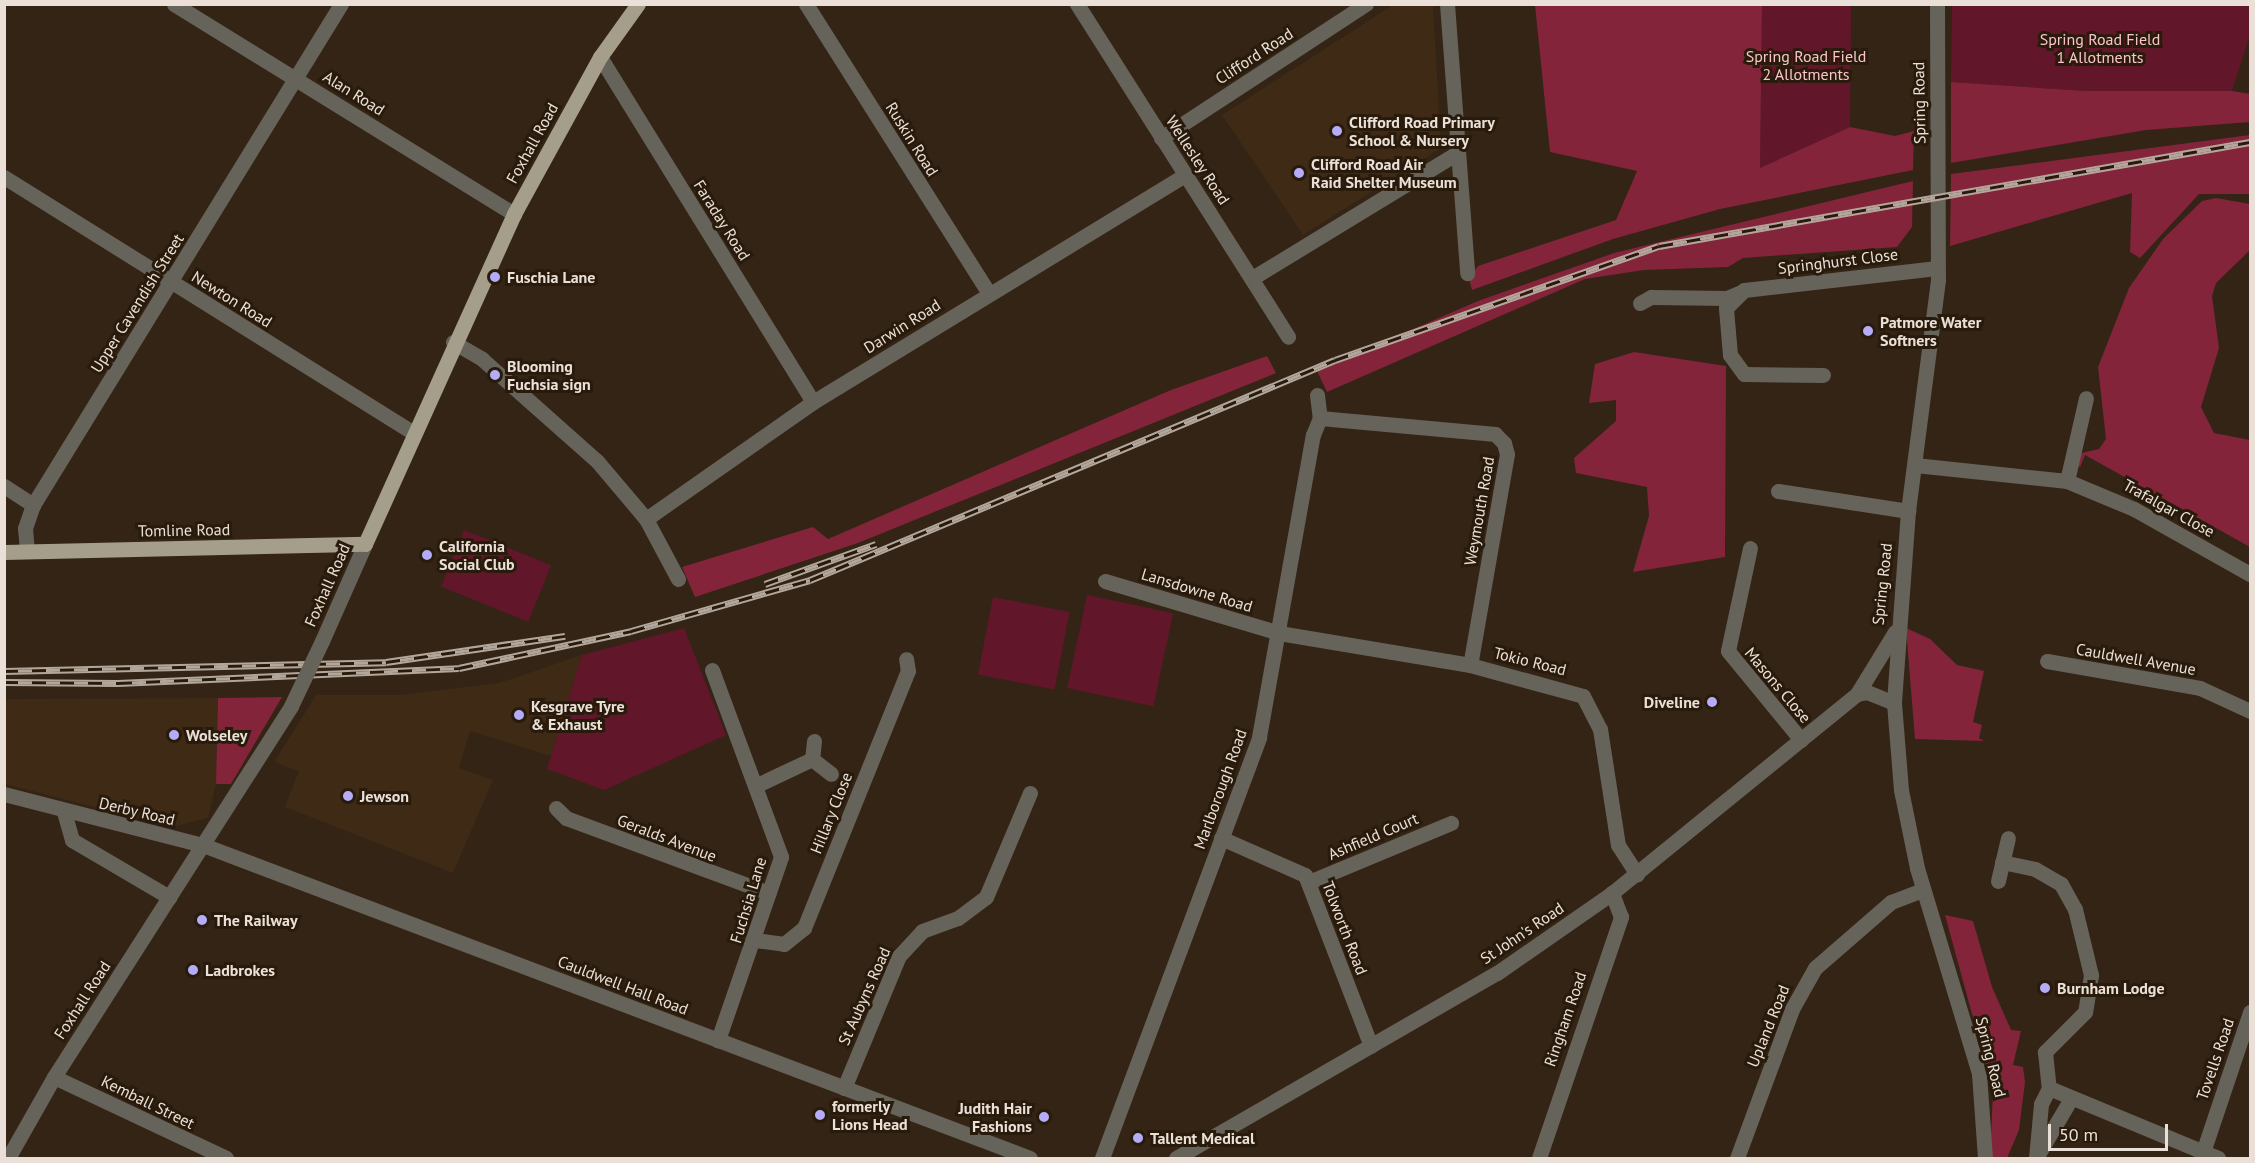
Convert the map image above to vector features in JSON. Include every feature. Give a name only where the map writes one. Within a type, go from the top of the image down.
[{"type":"main road","name":"Foxhall Road","points":[[365,544],[411,431],[514,214],[600,57],[638,4]]},
{"type":"main road","name":"Tomline Road","points":[[4,552],[365,544]]},
{"type":"street","name":"Alan Road","points":[[174,4],[514,214]]},
{"type":"street","name":"Upper Cavendish Street","points":[[27,552],[25,528],[33,505],[341,4]]},
{"type":"street","name":"Ruskin Road","points":[[806,4],[989,293]]},
{"type":"street","name":"Wellesley Road","points":[[1077,4],[1185,175],[1254,276],[1288,337]]},
{"type":"street","name":"Clifford Road","points":[[1161,138],[1366,4]]},
{"type":"street","points":[[1447,4],[1467,273]]},
{"type":"street","name":"Spring Road","points":[[1937,4],[1937,268],[1895,632],[1894,703],[1901,790],[1923,890],[1979,1074],[1985,1158]]},
{"type":"street","name":"Faraday Road","points":[[600,57],[813,402]]},
{"type":"street","points":[[1254,276],[1457,153]]},
{"type":"street","name":"Darwin Road","points":[[645,519],[813,402],[1185,175]]},
{"type":"street","name":"Newton Road","points":[[4,177],[411,431]]},
{"type":"street","name":"Springhurst Close","points":[[1640,303],[1651,297],[1726,298],[1744,290],[1937,268]]},
{"type":"street","points":[[1744,290],[1726,308],[1730,355],[1744,374],[1823,375]]},
{"type":"street","points":[[453,342],[482,359],[597,461],[645,519],[678,579]]},
{"type":"street","points":[[1317,395],[1320,418]]},
{"type":"street","points":[[2067,481],[2086,398]]},
{"type":"street","name":"Marlborough Road","points":[[1102,1158],[1261,729],[1312,435],[1320,418]]},
{"type":"street","name":"Weymouth Road","points":[[1320,418],[1495,434],[1504,443],[1507,454],[1470,665]]},
{"type":"street","name":"Trafalgar Close","points":[[1915,465],[2067,481],[2134,508],[2250,574]]},
{"type":"street","points":[[4,486],[33,505]]},
{"type":"street","points":[[1778,490],[1908,511]]},
{"type":"street","name":"Foxhall Road","points":[[8,1158],[54,1077],[291,706],[365,544]]},
{"type":"street","name":"Masons Close","points":[[1750,548],[1728,651],[1801,740]]},
{"type":"street","name":"Lansdowne Road","points":[[1105,581],[1279,633]]},
{"type":"street","name":"St John's Road","points":[[1176,1158],[1514,962],[1612,894],[1857,694],[1895,632]]},
{"type":"street","name":"Tokio Road","points":[[1279,633],[1470,665],[1568,688],[1593,707],[1618,845],[1637,874]]},
{"type":"street","name":"Hillary Close","points":[[756,940],[784,944],[804,928],[908,671],[906,659]]},
{"type":"street","name":"Cauldwell Avenue","points":[[2047,662],[2200,688],[2250,711]]},
{"type":"street","name":"Fuchsia Lane","points":[[712,670],[781,848],[756,940],[718,1040]]},
{"type":"street","points":[[1857,694],[1868,692],[1894,703]]},
{"type":"street","points":[[812,759],[813,741]]},
{"type":"street","points":[[757,785],[812,759]]},
{"type":"street","points":[[812,759],[831,774]]},
{"type":"street","name":"St Aubyns Road","points":[[844,1088],[899,956],[921,931],[958,918],[986,897],[1030,793]]},
{"type":"street","name":"Derby Road","points":[[4,794],[64,812],[203,845]]},
{"type":"street","name":"Geralds Avenue","points":[[556,808],[566,818],[769,893]]},
{"type":"street","points":[[64,812],[72,840],[169,897]]},
{"type":"street","name":"Ashfield Court","points":[[1309,882],[1451,823]]},
{"type":"street","name":"Tolworth Road","points":[[1221,838],[1289,863],[1309,882],[1371,1046]]},
{"type":"street","points":[[1998,881],[2008,838]]},
{"type":"street","name":"Cauldwell Hall Road","points":[[203,845],[1030,1158]]},
{"type":"street","points":[[2002,862],[2035,869],[2061,884],[2075,909],[2091,975],[2085,1012],[2045,1052],[2049,1088],[2039,1113],[2036,1158]]},
{"type":"street","name":"Upland Road","points":[[1737,1158],[1792,1010],[1815,968],[1891,902],[1923,890]]},
{"type":"street","name":"Ringham Road","points":[[1539,1158],[1621,917],[1612,894]]},
{"type":"street","name":"Tovells Road","points":[[2203,1152],[2250,1012]]},
{"type":"street","name":"Kemball Street","points":[[54,1077],[210,1155],[226,1158]]},
{"type":"street","points":[[2049,1088],[2069,1101],[2218,1158]]},
{"type":"street","points":[[2036,1158],[2069,1101]]},
{"type":"shaded area","name":"Clifford Road Primary School & Nursery","points":[[1393,5],[1433,5],[1441,148],[1303,235],[1222,115]]},
{"type":"shaded area","points":[[1535,5],[1762,5],[1760,168],[1850,127],[1895,136],[1914,131],[1913,170],[1720,209],[1613,239],[1472,290],[1469,279],[1478,266],[1616,220],[1637,171],[1550,152]]},
{"type":"shaded area","points":[[1951,82],[2086,91],[2232,91],[2250,94],[2250,122],[2146,130],[1951,163]]},
{"type":"shaded area","points":[[2250,135],[2250,194],[2199,194],[2140,258],[2130,252],[2132,193],[1950,246],[1951,174]]},
{"type":"shaded area","points":[[1913,181],[1912,227],[1897,247],[1743,258],[1728,267],[1644,270],[1585,279],[1327,392],[1317,371],[1478,301],[1614,253]]},
{"type":"shaded area","points":[[2216,198],[2250,204],[2250,250],[2216,283],[2212,296],[2219,348],[2201,407],[2214,433],[2250,440],[2250,547],[2085,455],[2080,467],[2068,462],[2069,456],[2099,449],[2106,439],[2098,367],[2129,288],[2163,239],[2202,201]]},
{"type":"shaded area","points":[[1634,352],[1726,366],[1725,557],[1633,572],[1649,516],[1647,487],[1576,473],[1574,458],[1616,421],[1616,400],[1589,403],[1595,364]]},
{"type":"shaded area","points":[[1267,356],[1276,373],[858,543],[695,597],[682,567],[813,527],[828,539],[1171,390]]},
{"type":"shaded area","points":[[1906,628],[1930,639],[1957,665],[1984,671],[1973,722],[1982,725],[1979,738],[1984,741],[1915,739]]},
{"type":"shaded area","points":[[582,655],[551,756],[470,731],[459,768],[493,780],[453,873],[285,807],[299,771],[274,762],[316,695],[399,695],[499,683]]},
{"type":"shaded area","points":[[282,697],[231,784],[216,784],[218,698]]},
{"type":"shaded area","points":[[218,698],[216,784],[208,818],[172,827],[5,784],[5,699]]},
{"type":"shaded area","points":[[1945,915],[1973,921],[1992,987],[2011,1030],[2021,1031],[2013,1065],[2023,1067],[2025,1082],[2019,1130],[2007,1158],[1990,1158],[1993,1091]]},
{"type":"green space","name":"Spring Road Field 2 Allotments","points":[[1762,5],[1851,5],[1850,127],[1760,168]]},
{"type":"green space","name":"Spring Road Field 1 Allotments","points":[[1952,5],[2250,5],[2250,35],[2232,91],[2086,91],[1951,82]]},
{"type":"green space","points":[[464,530],[551,565],[528,622],[441,587]]},
{"type":"green space","points":[[1087,595],[1173,613],[1153,706],[1067,688]]},
{"type":"green space","points":[[993,597],[1070,612],[1054,689],[978,675]]},
{"type":"green space","points":[[684,628],[726,735],[604,790],[547,769],[582,655]]},
{"type":"railway","points":[[4,682],[118,683],[459,668],[631,631],[810,580],[1335,360],[1659,246],[2250,142]]},
{"type":"railway","points":[[765,584],[876,544]]},
{"type":"railway","points":[[4,671],[386,662],[565,636]]},
{"type":"place","name":"Clifford Road Primary School & Nursery","points":[[1337,131]]},
{"type":"place","name":"Clifford Road Air Raid Shelter Museum","points":[[1299,173]]},
{"type":"place","name":"Fuschia Lane","points":[[495,277]]},
{"type":"place","name":"Patmore Water Softners","points":[[1868,331]]},
{"type":"place","name":"Blooming Fuchsia sign","points":[[495,375]]},
{"type":"place","name":"California Social Club","points":[[427,555]]},
{"type":"place","name":"Diveline","points":[[1712,702]]},
{"type":"place","name":"Kesgrave Tyre & Exhaust","points":[[519,715]]},
{"type":"place","name":"Wolseley","points":[[174,735]]},
{"type":"place","name":"Jewson","points":[[348,796]]},
{"type":"place","name":"The Railway","points":[[202,920]]},
{"type":"place","name":"Ladbrokes","points":[[193,970]]},
{"type":"place","name":"Burnham Lodge","points":[[2045,988]]},
{"type":"place","name":"formerly Lions Head","points":[[820,1115]]},
{"type":"place","name":"Judith Hair Fashions","points":[[1044,1117]]},
{"type":"place","name":"Tallent Medical","points":[[1138,1138]]}]
